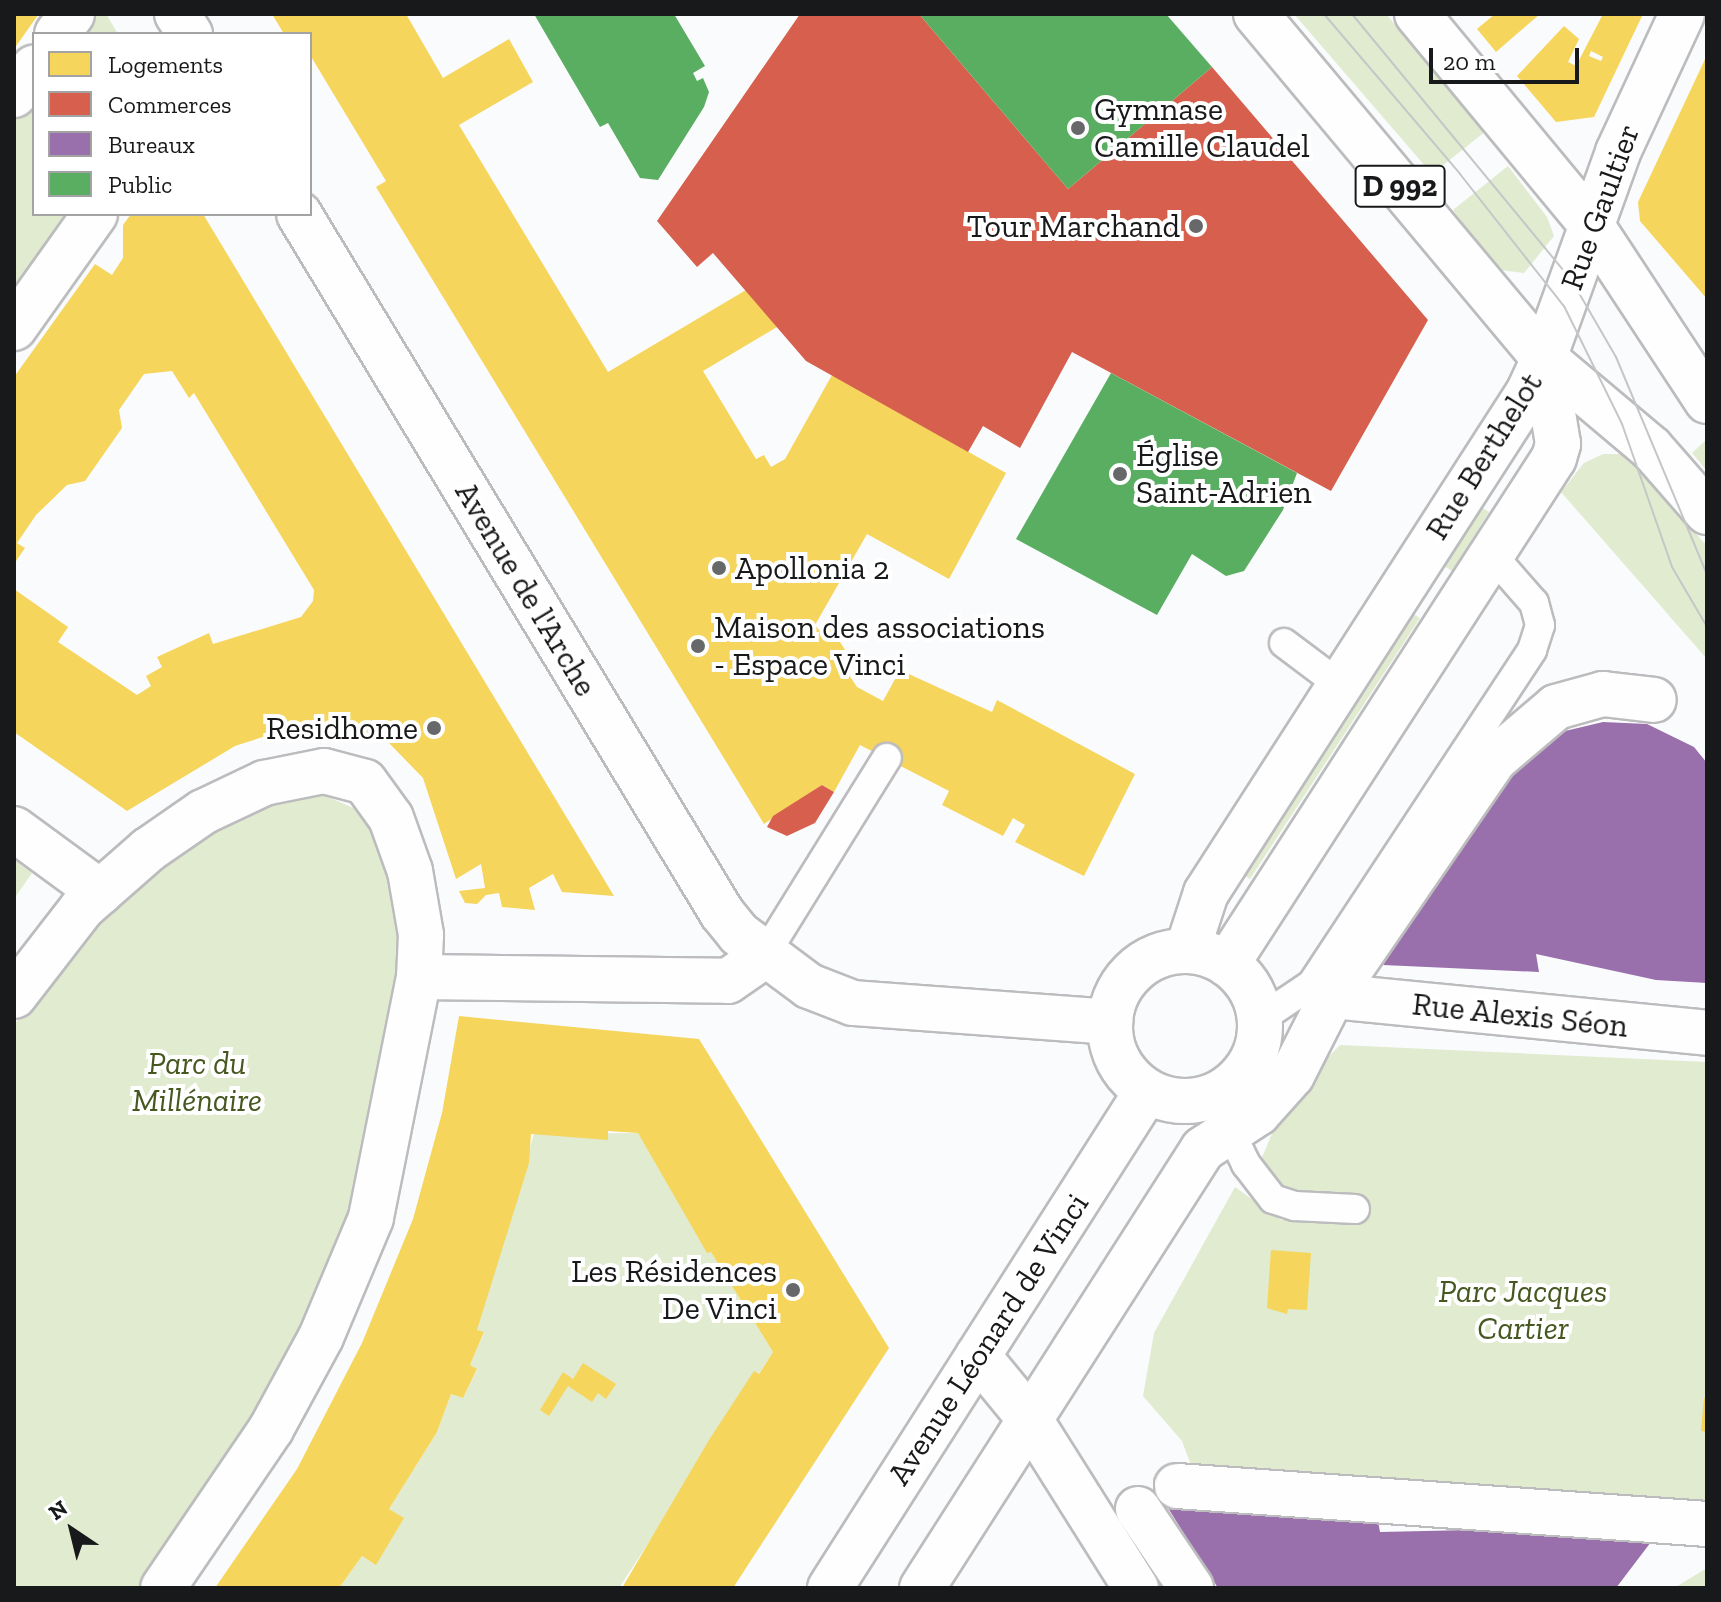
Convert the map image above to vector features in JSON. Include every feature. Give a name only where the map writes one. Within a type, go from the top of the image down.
[{"type":"street","points":[[58,32],[72,14]]},
{"type":"street","points":[[177,14],[189,32]]},
{"type":"street","name":"D 992","points":[[1256,14],[1544,358],[1651,448],[1707,512]]},
{"type":"street","points":[[1417,14],[1590,223],[1707,401]]},
{"type":"street","name":"Rue Gaultier","points":[[1544,358],[1590,223],[1682,14]]},
{"type":"street","points":[[14,95],[32,70]]},
{"type":"street","points":[[14,328],[94,216]]},
{"type":"street","name":"Avenue de l'Arche","points":[[300,216],[722,913],[764,956],[809,986],[853,1003],[1110,1022]]},
{"type":"street","name":"Rue Berthelot","points":[[1207,957],[1492,555],[1558,444],[1544,358]]},
{"type":"street","name":"Rue Berthelot","points":[[1207,957],[1206,893],[1528,393],[1544,358]]},
{"type":"street","points":[[922,1588],[1203,1149],[1222,1115],[1249,1066],[1260,1019],[1255,998],[1207,957],[1159,955],[1134,971],[1117,994],[1110,1022],[1119,1062],[1147,1091],[1222,1115],[1292,1075],[1332,996],[1495,759],[1556,707],[1603,694],[1654,700]]},
{"type":"street","points":[[14,996],[82,908],[100,892],[203,812],[264,783],[324,771],[365,782],[391,818],[410,871],[421,935],[419,977],[371,1218],[327,1324],[271,1429],[163,1588]]},
{"type":"street","points":[[14,829],[100,892]]},
{"type":"street","points":[[419,977],[728,981],[764,956]]},
{"type":"street","name":"Rue Alexis Séon","points":[[1332,996],[1707,1033]]},
{"type":"street","name":"Avenue Léonard de Vinci","points":[[830,1588],[1147,1091]]},
{"type":"street","points":[[978,1356],[1029,1418],[1136,1588]]},
{"type":"street","points":[[1177,1486],[1707,1524]]},
{"type":"street","points":[[1138,1509],[1191,1588]]},
{"type":"lane","points":[[1260,1019],[1312,984],[1532,650],[1540,625],[1534,603],[1492,555]]},
{"type":"lane","points":[[1284,643],[1340,685]]},
{"type":"lane","points":[[764,956],[887,758]]},
{"type":"lane","points":[[1222,1115],[1246,1164],[1273,1199],[1295,1206],[1355,1209]]},
{"type":"green space","points":[[72,14],[106,14],[117,32],[58,32]]},
{"type":"green space","points":[[1294,14],[1386,14],[1486,131],[1432,174]]},
{"type":"green space","points":[[32,70],[32,216],[94,216],[14,328],[14,95]]},
{"type":"green space","points":[[1508,166],[1547,217],[1554,236],[1524,273],[1500,270],[1485,256],[1453,210]]},
{"type":"green space","points":[[1707,439],[1707,471],[1692,453]]},
{"type":"green space","points":[[1603,454],[1619,454],[1632,461],[1707,546],[1707,659],[1561,492],[1584,463]]},
{"type":"green space","points":[[1475,503],[1489,512],[1452,571],[1436,561]]},
{"type":"green space","points":[[1405,609],[1420,618],[1250,879],[1236,870]]},
{"type":"green space","name":"Parc du Millénaire","points":[[312,790],[358,810],[378,836],[404,948],[351,1212],[300,1341],[244,1451],[143,1588],[14,1588],[14,1025],[77,940],[167,857],[257,802]]},
{"type":"green space","points":[[14,860],[32,873],[14,899]]},
{"type":"green space","name":"Parc Jacques Cartier","points":[[1340,1045],[1707,1062],[1707,1506],[1195,1476],[1182,1441],[1143,1396],[1154,1333],[1235,1187],[1281,1220],[1363,1220],[1362,1197],[1283,1188],[1260,1162],[1286,1101]]},
{"type":"green space","points":[[638,1133],[773,1352],[619,1588],[339,1588],[362,1556],[375,1564],[403,1518],[389,1509],[437,1432],[451,1394],[463,1398],[477,1370],[470,1365],[484,1333],[477,1330],[534,1134]]},
{"type":"green space","points":[[1707,1568],[1707,1588],[1674,1588]]},
{"type":"building: Logements","points":[[14,14],[38,15],[14,49]]},
{"type":"building: Logements","points":[[272,14],[406,14],[443,78],[509,39],[533,82],[459,125],[608,372],[746,290],[777,327],[703,371],[756,459],[764,455],[771,467],[785,459],[832,375],[1006,473],[949,579],[867,534],[815,625],[819,630],[827,623],[848,654],[839,660],[857,687],[883,701],[900,670],[992,712],[997,700],[1135,774],[1084,876],[1015,842],[1025,825],[1013,818],[1003,836],[942,805],[949,791],[860,745],[834,792],[822,785],[764,824],[376,187],[386,181],[312,58],[312,32],[283,32]]},
{"type":"building: Logements","points":[[1495,14],[1540,14],[1496,52],[1477,29]]},
{"type":"building: Logements","points":[[1603,14],[1643,14],[1594,117],[1556,122],[1517,76],[1564,26],[1579,39],[1568,62],[1576,66]],"holes":[[[1591,51],[1603,57],[1601,61],[1589,56]]]},
{"type":"building: Logements","points":[[1707,55],[1707,299],[1640,221],[1638,202]]},
{"type":"building: Logements","points":[[130,216],[204,216],[614,896],[562,892],[553,874],[529,888],[535,910],[502,907],[499,893],[486,895],[477,904],[465,903],[459,891],[485,888],[481,864],[456,879],[423,778],[388,742],[350,725],[303,724],[235,746],[127,811],[14,732],[14,589],[68,627],[58,642],[137,695],[151,686],[146,676],[162,667],[157,657],[209,633],[213,644],[301,617],[313,601],[314,590],[194,393],[189,398],[172,371],[144,374],[119,410],[122,428],[85,481],[67,485],[36,515],[17,543],[25,548],[14,564],[14,377],[95,264],[112,275],[123,258],[123,225]]},
{"type":"building: Logements","points":[[459,1016],[699,1039],[889,1348],[733,1588],[622,1588],[709,1440],[754,1371],[759,1374],[773,1352],[711,1252],[707,1253],[638,1133],[608,1131],[608,1140],[531,1134],[529,1163],[477,1330],[484,1332],[470,1365],[477,1369],[463,1398],[451,1394],[437,1432],[389,1509],[404,1518],[376,1565],[362,1556],[339,1588],[215,1588],[297,1469],[362,1343],[413,1219],[442,1113]]},
{"type":"building: Logements","points":[[1271,1250],[1311,1253],[1307,1310],[1288,1309],[1287,1314],[1267,1308]]},
{"type":"building: Logements","points":[[583,1363],[616,1384],[606,1399],[598,1393],[592,1402],[568,1386],[549,1416],[540,1410],[563,1372],[573,1379]]},
{"type":"building: Logements","points":[[1704,1398],[1707,1398],[1707,1432],[1701,1431]]},
{"type":"building: Commerces","points":[[800,14],[919,14],[1068,189],[1212,67],[1428,320],[1331,491],[1072,352],[1020,448],[983,426],[968,452],[806,361],[713,253],[697,267],[657,221]]},
{"type":"building: Commerces","points":[[822,785],[834,792],[815,823],[787,836],[767,827],[773,816]]},
{"type":"building: Bureaux","points":[[1603,722],[1647,724],[1694,747],[1707,763],[1707,983],[1656,980],[1536,954],[1539,972],[1383,965],[1510,771],[1561,732]]},
{"type":"building: Bureaux","points":[[1168,1508],[1336,1521],[1352,1515],[1354,1521],[1378,1521],[1380,1532],[1515,1529],[1654,1538],[1616,1588],[1218,1588]]},
{"type":"building: Public","points":[[534,14],[674,14],[705,66],[693,73],[697,81],[703,78],[709,92],[704,107],[658,180],[640,178],[608,123],[600,127]]},
{"type":"building: Public","name":"Gymnase Camille Claudel","points":[[919,14],[1166,14],[1212,67],[1068,189]]},
{"type":"building: Public","name":"Église Saint-Adrien","points":[[1111,373],[1297,473],[1283,510],[1244,571],[1226,576],[1192,554],[1157,615],[1016,539]]},
{"type":"tram line","points":[[1324,14],[1460,174],[1564,306],[1622,424],[1672,567],[1707,627]]},
{"type":"tram line","points":[[1352,14],[1572,281],[1616,357],[1707,575]]},
{"type":"place","name":"Gymnase Camille Claudel","points":[[1078,128]]},
{"type":"place","name":"Tour Marchand","points":[[1196,226]]},
{"type":"place","name":"Église Saint-Adrien","points":[[1120,474]]},
{"type":"place","name":"Apollonia 2","points":[[719,568]]},
{"type":"place","name":"Maison des associations - Espace Vinci","points":[[698,646]]},
{"type":"place","name":"Residhome","points":[[434,728]]},
{"type":"place","name":"Les Résidences De Vinci","points":[[793,1290]]}]
